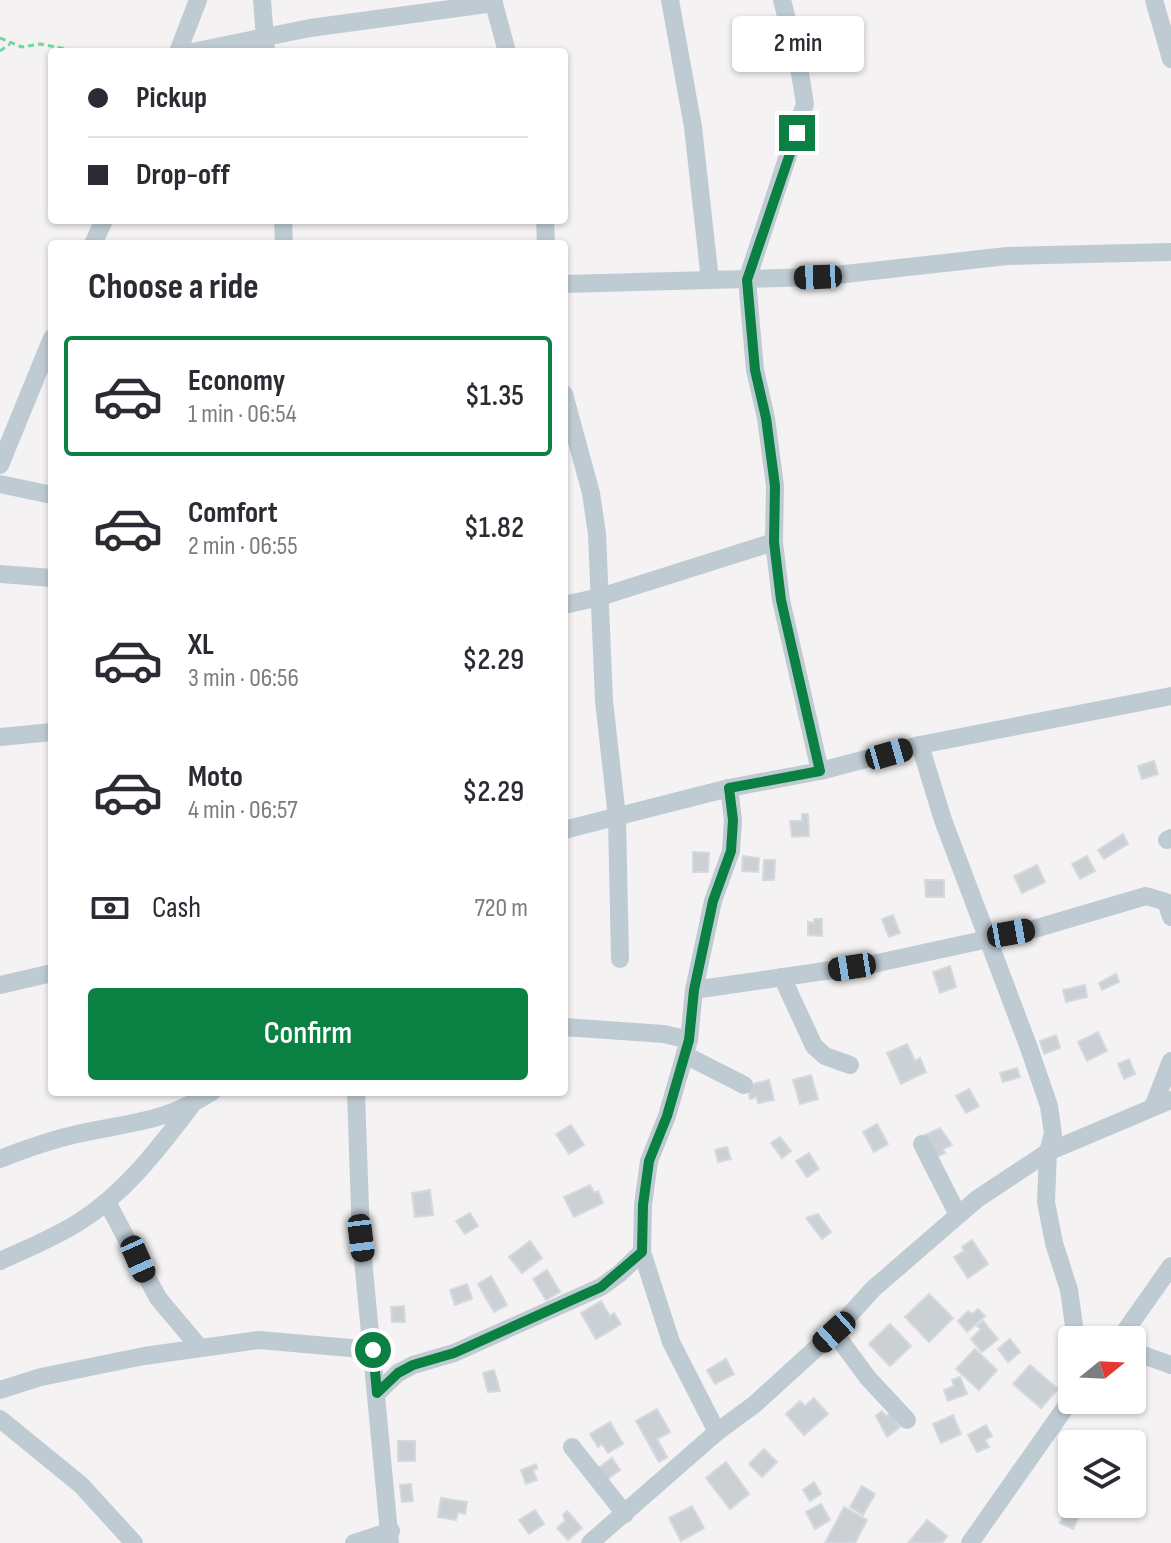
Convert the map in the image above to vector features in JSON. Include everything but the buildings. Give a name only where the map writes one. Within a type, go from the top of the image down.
[{"type":"street","points":[[180,48],[198,0]]},
{"type":"street","points":[[262,0],[265,44]]},
{"type":"street","points":[[670,0],[678,29],[693,127],[710,280]]},
{"type":"street","points":[[782,0],[805,104],[747,280],[755,370],[766,418],[775,486],[774,542],[781,600],[820,771]]},
{"type":"street","points":[[1154,0],[1171,59]]},
{"type":"street","points":[[228,48],[494,2],[506,48]]},
{"type":"street","points":[[568,284],[843,275],[1007,256],[1171,252]]},
{"type":"street","points":[[0,465],[48,348]]},
{"type":"street","points":[[568,409],[591,493],[597,534],[604,701],[617,817],[620,959]]},
{"type":"street","points":[[0,484],[48,494]]},
{"type":"street","points":[[568,604],[600,597],[774,542]]},
{"type":"street","points":[[0,574],[48,578]]},
{"type":"street","points":[[568,829],[729,788],[820,771],[920,745],[1171,696]]},
{"type":"street","points":[[0,737],[48,732]]},
{"type":"street","points":[[920,745],[943,820],[1049,1106],[1053,1134],[1048,1152],[1046,1202],[1054,1243],[1069,1290],[1074,1326]]},
{"type":"street","points":[[717,1432],[671,1342],[642,1252],[643,1205],[649,1161],[667,1116],[687,1047],[694,990],[713,901],[731,851],[733,820],[729,788]]},
{"type":"street","points":[[694,990],[873,964],[1034,929],[1146,896],[1166,902],[1171,917]]},
{"type":"street","points":[[0,985],[48,974]]},
{"type":"street","points":[[782,977],[814,1046],[825,1056],[850,1065]]},
{"type":"street","points":[[568,1027],[664,1034],[744,1085]]},
{"type":"street","points":[[1153,1107],[1171,1061]]},
{"type":"street","points":[[0,1159],[77,1135],[165,1117],[206,1096]]},
{"type":"street","points":[[354,1543],[391,1537],[361,1238],[356,1096]]},
{"type":"street","points":[[590,1543],[717,1432],[755,1404],[834,1332],[873,1289],[977,1199],[1048,1152],[1171,1100]]},
{"type":"street","points":[[0,1261],[78,1223],[107,1202],[149,1160],[191,1106]]},
{"type":"street","points":[[922,1144],[958,1215]]},
{"type":"street","points":[[107,1202],[158,1298],[200,1348]]},
{"type":"street","points":[[377,1393],[398,1373],[413,1365],[454,1353],[601,1287],[642,1252]]},
{"type":"street","points":[[1129,1326],[1171,1266]]},
{"type":"street","points":[[834,1332],[868,1378],[907,1420]]},
{"type":"street","points":[[0,1390],[41,1377],[259,1340],[373,1350]]},
{"type":"street","points":[[1146,1356],[1171,1365]]},
{"type":"street","points":[[970,1543],[1061,1414]]},
{"type":"street","points":[[0,1419],[81,1485],[134,1543]]},
{"type":"street","points":[[572,1447],[625,1514]]},
{"type":"path","points":[[0,38],[22,47],[40,44],[61,48]]},
{"type":"path","points":[[0,51],[12,43]]},
{"type":"route","points":[[373,1350],[377,1393],[398,1373],[413,1365],[439,1359],[522,1325],[601,1287],[642,1252],[643,1205],[649,1161],[667,1116],[689,1040],[694,990],[713,901],[731,851],[733,820],[729,788],[820,771],[781,600],[774,542],[775,486],[766,418],[755,370],[747,280],[797,133]]}]
